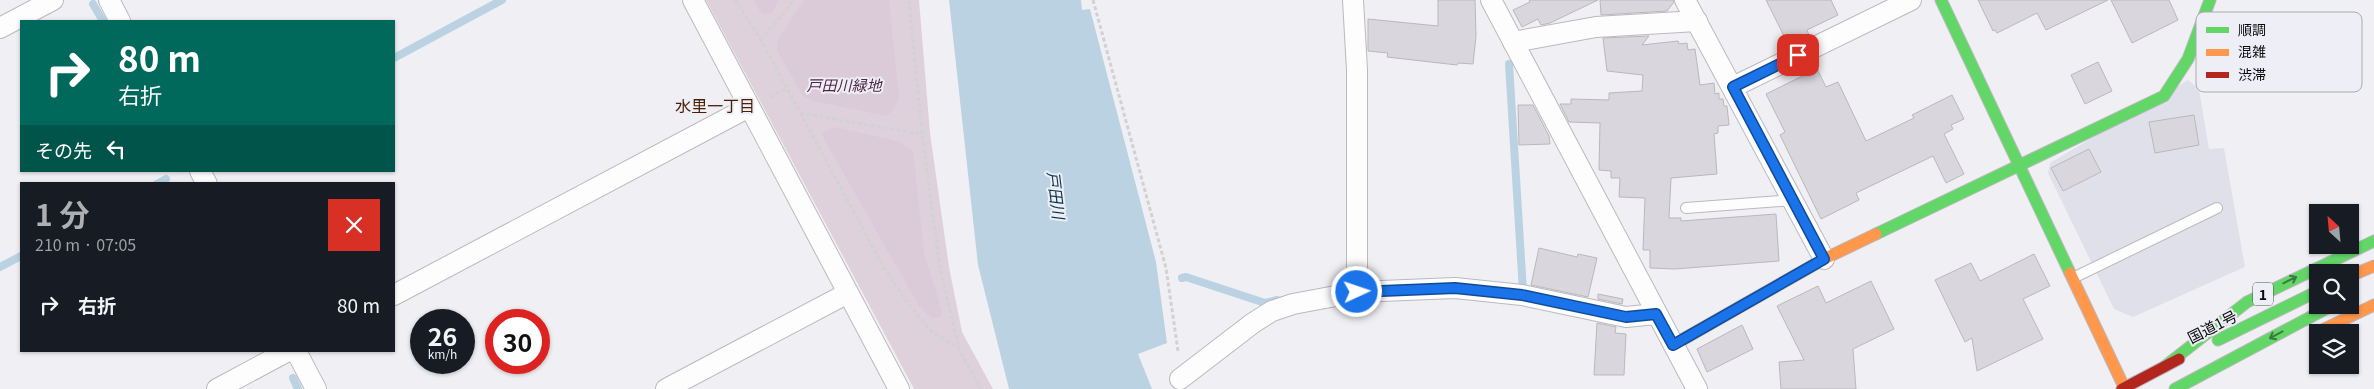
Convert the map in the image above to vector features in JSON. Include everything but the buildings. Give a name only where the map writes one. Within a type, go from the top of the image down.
[{"type":"main road","points":[[1941,0],[2124,389]]},
{"type":"main road","points":[[2206,12],[2210,0]]},
{"type":"main road","points":[[1673,345],[1824,259],[2164,96],[2188,59],[2196,38]]},
{"type":"main road","name":"1","points":[[2164,367],[2247,302],[2374,241]]},
{"type":"main road","points":[[2359,272],[2374,266]]},
{"type":"main road","name":"国道1号","points":[[2124,389],[2164,367],[2309,295]]},
{"type":"main road","points":[[2335,324],[2374,305]]},
{"type":"main road","points":[[2175,389],[2314,314]]},
{"type":"street","points":[[0,28],[53,0]]},
{"type":"street","points":[[109,0],[119,20]]},
{"type":"street","points":[[692,0],[899,389]]},
{"type":"street","points":[[1353,0],[1357,70],[1357,292]]},
{"type":"street","points":[[1491,0],[1697,389]]},
{"type":"street","points":[[1685,0],[1824,259]]},
{"type":"street","points":[[1733,87],[1911,0]]},
{"type":"street","points":[[1513,42],[1596,28],[1697,22]]},
{"type":"street","points":[[395,294],[749,107]]},
{"type":"street","points":[[1180,379],[1253,323],[1272,311],[1293,304],[1357,292],[1455,288],[1522,295],[1626,317],[1656,314]]},
{"type":"street","points":[[666,389],[848,293]]},
{"type":"street","points":[[217,389],[286,352]]},
{"type":"street","points":[[297,352],[316,389]]},
{"type":"lane","points":[[1686,208],[1793,200]]},
{"type":"lane","points":[[2072,278],[2217,208]]},
{"type":"path","points":[[735,0],[761,40],[883,266],[907,302],[930,330],[959,349]]},
{"type":"path","points":[[761,40],[794,0]]},
{"type":"path","points":[[909,0],[922,134],[940,268],[959,349],[981,389]]},
{"type":"path","points":[[1093,0],[1166,268],[1174,315],[1180,379]]},
{"type":"path","points":[[799,113],[922,134]]},
{"type":"shaded area","points":[[2188,80],[2196,87],[2196,92],[2200,92],[2209,149],[2224,148],[2245,267],[2133,317],[2114,309],[2048,173],[2050,163]]},
{"type":"green space","name":"戸田川緑地","points":[[706,0],[919,0],[930,133],[949,267],[962,332],[993,389],[914,389]]},
{"type":"green space","points":[[753,0],[779,0],[771,14],[762,14]]},
{"type":"green space","points":[[804,0],[889,0],[899,97],[894,110],[886,116],[813,101],[803,96],[777,50],[778,40]]},
{"type":"green space","points":[[835,127],[897,141],[913,151],[924,253],[942,311],[940,318],[931,318],[919,306],[824,139],[822,132]]},
{"type":"water","name":"戸田川","points":[[949,0],[1081,0],[1082,10],[1090,9],[1156,262],[1167,343],[1138,354],[1152,389],[1009,389],[978,265]]},
{"type":"waterway","points":[[395,57],[502,0]]},
{"type":"waterway","points":[[93,4],[102,20]]},
{"type":"waterway","points":[[1509,64],[1523,291],[1520,290]]},
{"type":"waterway","points":[[161,182],[166,179]]},
{"type":"waterway","points":[[0,267],[20,257]]},
{"type":"waterway","points":[[1182,278],[1186,277],[1265,303],[1277,300]]},
{"type":"waterway","points":[[293,378],[298,389]]},
{"type":"traffic: fast","points":[[1941,0],[2070,273]]},
{"type":"traffic: fast","points":[[2206,12],[2210,0]]},
{"type":"traffic: fast","points":[[1876,234],[2164,96],[2188,59],[2196,38]]},
{"type":"traffic: fast","points":[[2164,367],[2247,302],[2374,241]]},
{"type":"traffic: fast","points":[[2218,340],[2309,295]]},
{"type":"traffic: fast","points":[[2175,389],[2316,314]]},
{"type":"traffic: slow","points":[[1673,345],[1824,259],[1876,234]]},
{"type":"traffic: slow","points":[[2359,272],[2374,266]]},
{"type":"traffic: slow","points":[[2070,273],[2125,389]]},
{"type":"traffic: slow","points":[[2335,324],[2374,305]]},
{"type":"traffic: jam","points":[[2122,389],[2179,359]]},
{"type":"district","name":"水里一丁目","points":[[715,105]]},
{"type":"route","points":[[1357,292],[1455,288],[1522,295],[1626,317],[1656,314],[1673,345],[1824,259],[1733,87],[1798,55]]}]
